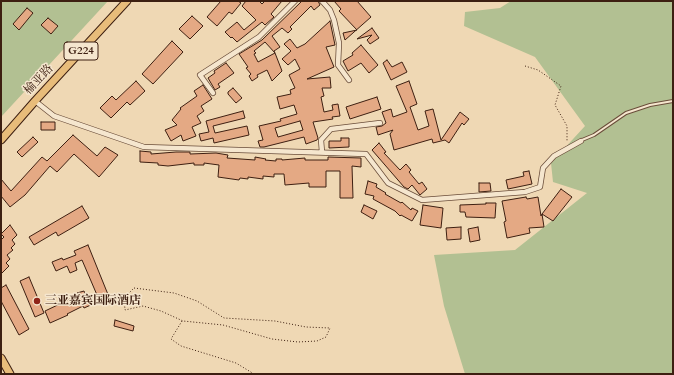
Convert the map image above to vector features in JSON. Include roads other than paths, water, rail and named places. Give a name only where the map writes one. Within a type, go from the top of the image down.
[{"type":"highway","name":"榆亚路","points":[[1,140],[34,101],[127,1]]},
{"type":"highway","points":[[1,358],[10,374]]},
{"type":"street","points":[[213,93],[200,75],[259,36],[295,1]]},
{"type":"street","points":[[322,1],[330,10],[334,20],[339,43],[338,65],[349,80]]},
{"type":"street","points":[[34,101],[54,116],[144,147],[366,154],[388,183],[422,200],[525,192],[540,187],[543,168],[554,156],[581,141]]},
{"type":"street","points":[[322,152],[322,140],[331,129],[380,123]]},
{"type":"lane","points":[[581,141],[594,135],[626,113],[650,105],[673,101]]},
{"type":"place","name":"三亚嘉宾国际酒店","points":[[37,301]]}]
